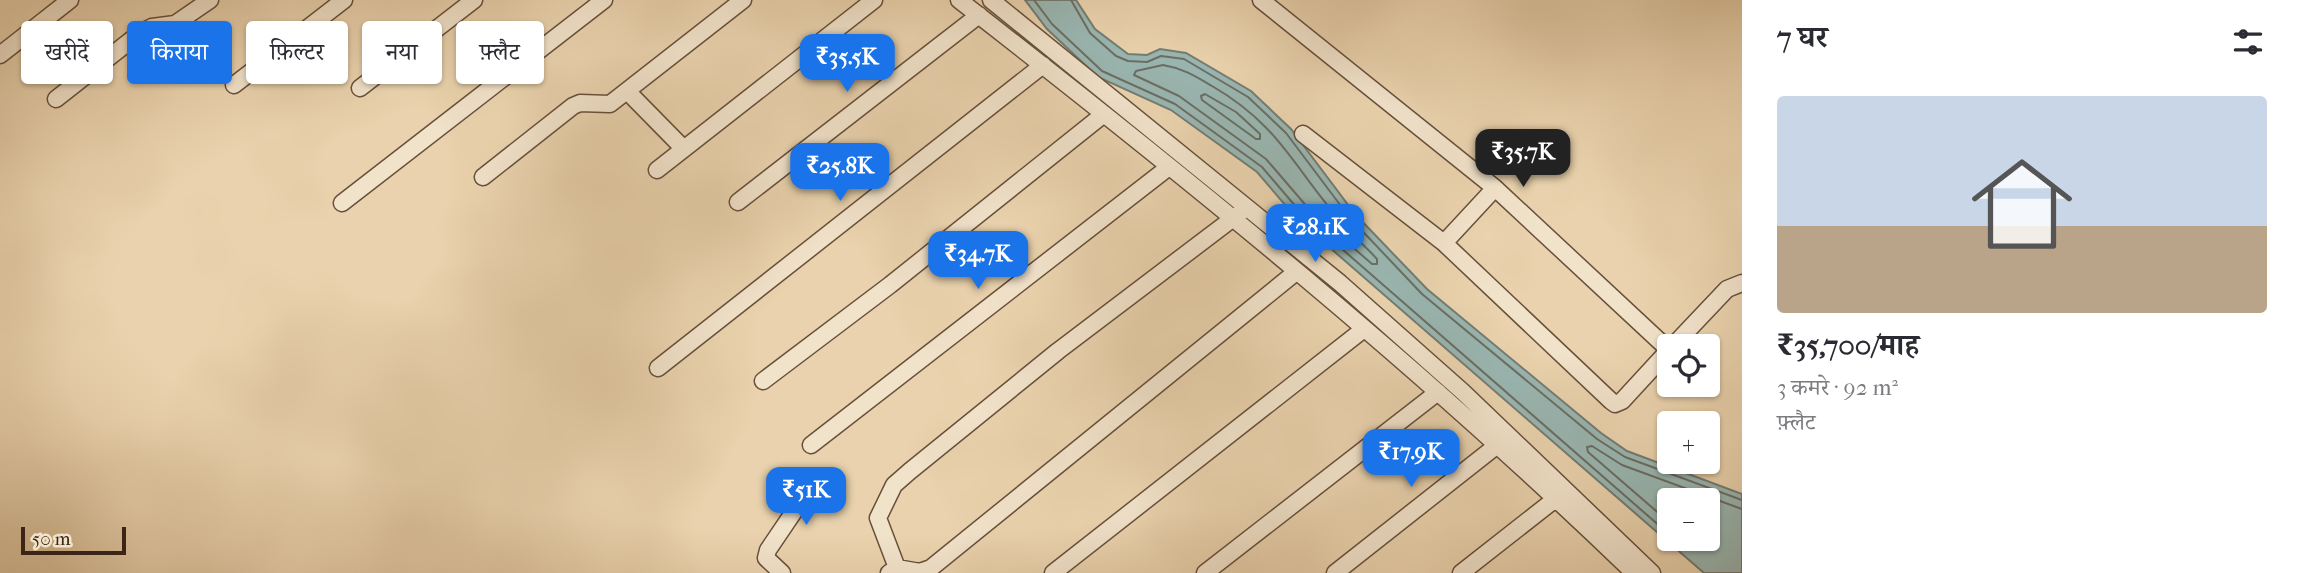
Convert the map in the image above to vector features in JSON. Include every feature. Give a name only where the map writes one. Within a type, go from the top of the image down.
[{"type":"street","points":[[0,55],[70,0]]},
{"type":"street","points":[[56,99],[140,33],[152,27],[175,24],[210,0]]},
{"type":"street","points":[[234,85],[344,0]]},
{"type":"street","points":[[360,88],[474,0]]},
{"type":"street","points":[[342,203],[604,0]]},
{"type":"street","points":[[483,177],[573,106],[580,103],[604,106],[627,91],[743,0]]},
{"type":"street","points":[[657,170],[874,0]]},
{"type":"street","points":[[959,0],[1169,167],[1437,392],[1504,440]]},
{"type":"street","points":[[991,0],[1340,283],[1562,494],[1652,573]]},
{"type":"street","points":[[1261,0],[1495,188],[1670,350],[1622,401],[1615,404],[1444,243],[1303,134]]},
{"type":"street","points":[[738,202],[979,15]]},
{"type":"street","points":[[658,368],[1043,65]]},
{"type":"street","points":[[627,91],[684,149]]},
{"type":"street","points":[[762,381],[890,285],[1104,114]]},
{"type":"street","points":[[811,445],[1169,167]]},
{"type":"street","points":[[1444,243],[1495,188]]},
{"type":"street","points":[[1248,207],[1058,351],[894,485],[878,518],[893,570],[920,572],[931,568],[1296,272]]},
{"type":"street","points":[[1684,334],[1727,289],[1742,283]]},
{"type":"street","points":[[1053,573],[1364,329]]},
{"type":"street","points":[[1205,573],[1437,392]]},
{"type":"street","points":[[1335,573],[1504,440]]},
{"type":"street","points":[[782,573],[766,558],[768,550],[816,479]]},
{"type":"street","points":[[1461,573],[1562,494]]},
{"type":"street","points":[[1562,494],[1634,573]]},
{"type":"water","points":[[1025,0],[1076,0],[1095,29],[1128,54],[1147,55],[1160,49],[1186,53],[1251,91],[1291,129],[1355,214],[1427,289],[1601,433],[1627,451],[1657,462],[1657,474],[1689,474],[1742,494],[1742,573],[1704,573],[1679,551],[1720,551],[1720,488],[1657,488],[1657,532],[1298,220],[1257,172],[1171,110],[1098,77],[1047,29]]}]
